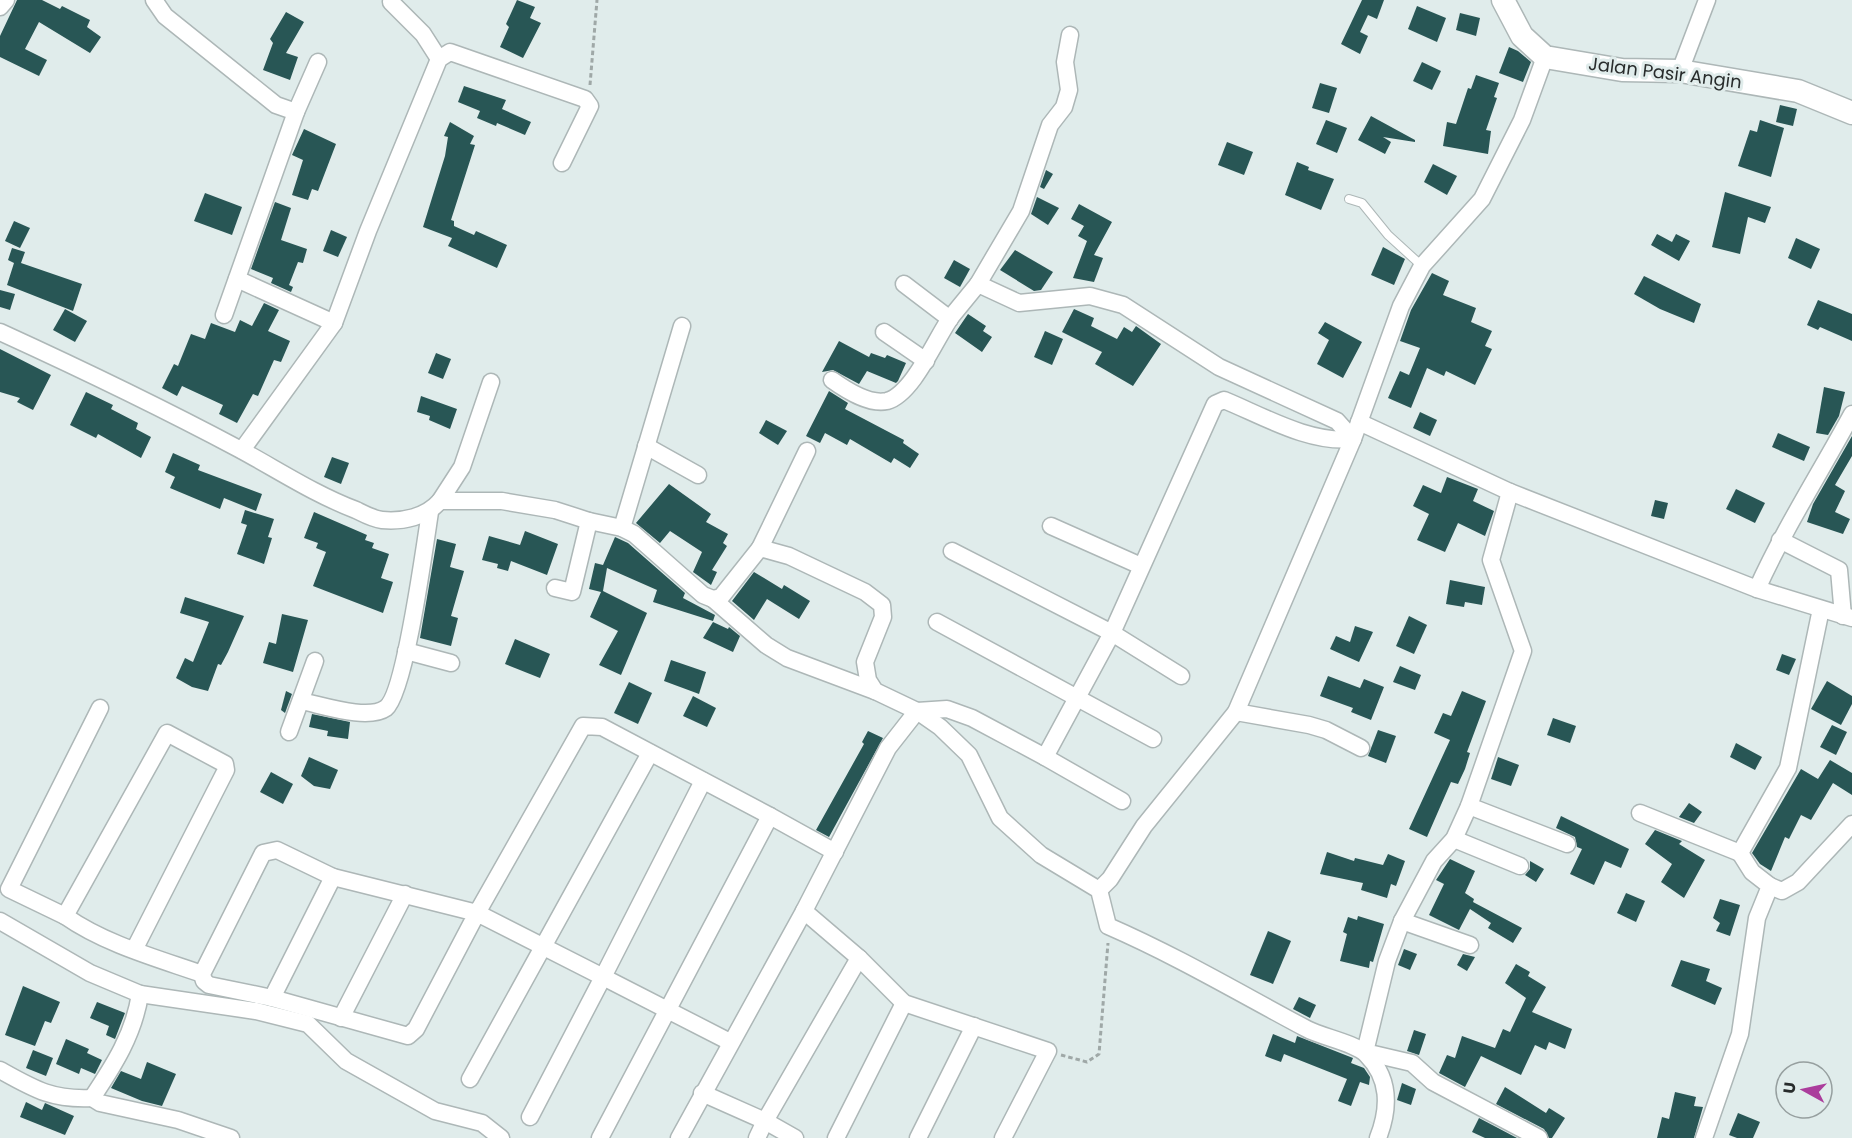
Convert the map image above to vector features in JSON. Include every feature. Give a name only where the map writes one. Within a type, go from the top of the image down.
[{"type":"street","points":[[0,7],[6,0]]},
{"type":"street","points":[[154,0],[165,16],[276,105],[296,112]]},
{"type":"street","points":[[1099,890],[1110,879],[1144,826],[1236,712],[1353,439],[1401,306],[1422,266],[1482,198],[1522,120],[1545,57],[1522,36],[1503,0]]},
{"type":"street","points":[[1680,71],[1707,0]]},
{"type":"street","points":[[391,2],[423,34],[439,59]]},
{"type":"street","points":[[832,380],[850,394],[884,402],[897,398],[926,361],[950,319],[978,284],[1021,211],[1050,125],[1064,106],[1069,90],[1065,62],[1070,35]]},
{"type":"street","points":[[242,450],[334,323],[373,220],[439,59],[450,52],[588,102],[590,106],[562,163]]},
{"type":"street","name":"Jalan Pasir Angin","points":[[1545,57],[1622,70],[1680,71],[1798,91],[1852,113]]},
{"type":"street","points":[[224,315],[296,112],[318,62]]},
{"type":"street","points":[[237,279],[334,323]]},
{"type":"street","points":[[904,284],[950,319]]},
{"type":"street","points":[[978,284],[1019,303],[1090,296],[1123,305],[1219,368],[1337,421],[1353,439]]},
{"type":"street","points":[[622,528],[682,326]]},
{"type":"street","points":[[0,332],[124,388],[242,450],[280,474],[380,520],[404,520],[435,506],[502,501],[555,510],[589,521],[622,528],[633,534],[703,595],[713,599],[766,645],[787,658],[875,691],[917,711],[940,727],[969,755],[1000,818],[1041,855],[1099,890],[1108,926],[1255,999],[1309,1030],[1365,1052],[1412,1063],[1433,1082],[1539,1138]]},
{"type":"street","points":[[884,332],[926,361]]},
{"type":"street","points":[[301,701],[364,714],[384,709],[394,699],[435,506],[462,466],[491,382]]},
{"type":"street","points":[[1045,757],[1079,699],[1112,633],[1215,404],[1224,400],[1310,434],[1339,441],[1353,439]]},
{"type":"street","points":[[1757,589],[1780,540],[1808,495],[1852,414]]},
{"type":"street","points":[[1359,422],[1510,492],[1757,589],[1848,617],[1839,570],[1780,540]]},
{"type":"street","points":[[646,446],[698,475]]},
{"type":"street","points":[[713,599],[721,597],[760,548],[807,451]]},
{"type":"street","points":[[1378,1138],[1383,1124],[1386,1084],[1365,1052],[1388,960],[1402,921],[1434,861],[1454,839],[1469,806],[1523,651],[1491,560],[1510,492]]},
{"type":"street","points":[[555,588],[572,592],[589,521]]},
{"type":"street","points":[[1051,526],[1141,566]]},
{"type":"street","points":[[760,548],[789,556],[865,592],[882,605],[883,617],[865,662],[868,680],[875,691]]},
{"type":"street","points":[[952,551],[1112,633],[1181,676]]},
{"type":"street","points":[[1740,854],[1788,768],[1821,609]]},
{"type":"street","points":[[937,622],[1153,740]]},
{"type":"street","points":[[406,651],[451,663]]},
{"type":"street","points":[[289,732],[315,661]]},
{"type":"street","points":[[100,708],[9,889],[65,916],[77,925],[134,950],[202,974]]},
{"type":"street","points":[[679,1138],[804,911],[888,748],[917,711],[947,708],[972,718],[1122,801]]},
{"type":"street","points":[[1236,712],[1309,725],[1326,730],[1361,748]]},
{"type":"street","points":[[730,1042],[477,913],[333,877],[277,850],[262,854],[202,974],[204,981],[209,985],[272,998],[408,1036],[416,1029],[477,913],[583,726],[602,727],[835,852]]},
{"type":"street","points":[[65,916],[167,733],[225,764],[226,770],[134,950]]},
{"type":"street","points":[[470,1079],[650,753]]},
{"type":"street","points":[[530,1117],[703,781]]},
{"type":"street","points":[[1469,806],[1568,844]]},
{"type":"street","points":[[1640,813],[1740,854],[1752,872],[1770,886],[1782,891],[1798,882],[1852,824]]},
{"type":"street","points":[[600,1138],[770,816]]},
{"type":"street","points":[[1454,839],[1520,866]]},
{"type":"street","points":[[272,998],[333,877]]},
{"type":"street","points":[[1704,1138],[1740,1034],[1756,918],[1770,886]]},
{"type":"street","points":[[341,1017],[405,894]]},
{"type":"street","points":[[804,911],[860,958],[904,1003],[1048,1051],[1003,1138]]},
{"type":"street","points":[[0,921],[90,973],[140,994],[256,1011],[308,1024],[346,1062],[435,1110],[472,1118],[501,1138]]},
{"type":"street","points":[[1402,921],[1470,945]]},
{"type":"street","points":[[757,1138],[860,958]]},
{"type":"street","points":[[92,1098],[120,1055],[136,1019],[140,994]]},
{"type":"street","points":[[836,1138],[904,1003]]},
{"type":"street","points":[[918,1138],[974,1026]]},
{"type":"street","points":[[0,1070],[43,1094],[66,1099],[92,1098],[100,1103],[178,1120],[231,1138]]},
{"type":"street","points":[[702,1093],[795,1138]]},
{"type":"lane","points":[[1349,199],[1362,203],[1388,235],[1422,266]]},
{"type":"path","points":[[588,102],[597,0]]},
{"type":"path","points":[[1048,1051],[1088,1062],[1099,1054],[1108,965],[1108,926]]},
{"type":"building","points":[[17,0],[42,0],[60,9],[62,6],[90,20],[87,27],[101,37],[90,53],[39,22],[25,49],[47,60],[39,76],[0,57],[0,36]]},
{"type":"building","points":[[517,0],[535,7],[530,18],[541,23],[523,58],[500,47],[509,27],[506,24]]},
{"type":"building","points":[[1362,0],[1384,0],[1377,19],[1368,15],[1360,32],[1368,36],[1360,54],[1341,44]]},
{"type":"building","points":[[1417,6],[1446,18],[1437,42],[1408,29]]},
{"type":"building","points":[[286,12],[304,22],[286,53],[298,57],[290,80],[263,70],[273,43],[270,39]]},
{"type":"building","points":[[1460,13],[1480,18],[1476,36],[1456,30]]},
{"type":"building","points":[[1509,47],[1531,62],[1523,82],[1499,73]]},
{"type":"building","points":[[1422,62],[1441,71],[1432,90],[1413,81]]},
{"type":"building","points":[[1476,75],[1499,83],[1494,97],[1497,98],[1486,130],[1491,131],[1488,154],[1443,146],[1447,122],[1456,124],[1468,88],[1471,89]]},
{"type":"building","points":[[1320,83],[1337,88],[1329,113],[1312,108]]},
{"type":"building","points":[[464,86],[506,100],[502,109],[531,122],[525,135],[497,123],[496,126],[477,118],[480,111],[458,102]]},
{"type":"building","points":[[1780,105],[1797,109],[1793,126],[1776,122]]},
{"type":"building","points":[[1371,116],[1415,142],[1383,137],[1391,142],[1385,154],[1358,140]]},
{"type":"building","points":[[1326,120],[1347,128],[1337,153],[1316,144]]},
{"type":"building","points":[[1760,120],[1784,128],[1771,177],[1738,166],[1750,130],[1757,132]]},
{"type":"building","points":[[450,122],[474,136],[470,144],[475,145],[451,220],[454,221],[454,226],[474,235],[476,231],[507,245],[497,268],[448,246],[452,238],[423,227],[445,156],[448,137],[444,136]]},
{"type":"building","points":[[304,129],[336,144],[318,191],[312,189],[308,200],[292,195],[303,160],[292,155]]},
{"type":"building","points":[[1227,142],[1253,152],[1244,175],[1218,165]]},
{"type":"building","points":[[1297,162],[1309,167],[1308,170],[1334,179],[1321,210],[1285,195]]},
{"type":"building","points":[[1433,164],[1457,176],[1447,195],[1424,182]]},
{"type":"building","points":[[1046,170],[1053,174],[1044,189],[1040,187]]},
{"type":"building","points":[[1725,192],[1771,207],[1765,223],[1748,217],[1740,254],[1712,247]]},
{"type":"building","points":[[205,193],[242,207],[232,235],[194,221]]},
{"type":"building","points":[[1037,197],[1059,208],[1048,225],[1031,214]]},
{"type":"building","points":[[275,202],[291,208],[281,240],[307,249],[303,263],[298,262],[289,285],[293,287],[291,292],[271,283],[273,278],[251,269]]},
{"type":"building","points":[[1079,204],[1112,222],[1094,255],[1103,258],[1094,282],[1073,278],[1087,241],[1078,236],[1084,226],[1071,219]]},
{"type":"building","points":[[14,221],[30,228],[20,248],[5,241]]},
{"type":"building","points":[[331,230],[347,237],[338,257],[323,251]]},
{"type":"building","points":[[1657,234],[1672,242],[1676,234],[1690,241],[1679,261],[1651,245]]},
{"type":"building","points":[[1796,238],[1820,249],[1811,269],[1788,258]]},
{"type":"building","points":[[1383,247],[1405,259],[1394,285],[1371,275]]},
{"type":"building","points":[[12,248],[25,252],[21,263],[82,284],[73,311],[7,285],[14,263],[8,260]]},
{"type":"building","points":[[1015,250],[1053,272],[1041,290],[1034,291],[1000,270]]},
{"type":"building","points":[[954,260],[970,269],[960,287],[944,278]]},
{"type":"building","points":[[1432,273],[1449,281],[1443,295],[1476,308],[1471,322],[1492,331],[1485,346],[1492,349],[1475,385],[1446,371],[1444,376],[1427,368],[1411,408],[1388,398],[1400,371],[1409,375],[1420,348],[1400,341],[1411,310]]},
{"type":"building","points":[[1644,276],[1701,304],[1694,323],[1660,309],[1634,294]]},
{"type":"building","points":[[0,290],[15,294],[10,310],[0,307]]},
{"type":"building","points":[[1818,300],[1852,314],[1852,341],[1820,327],[1818,330],[1807,325]]},
{"type":"building","points":[[264,303],[279,310],[268,331],[290,341],[281,362],[274,360],[258,396],[253,394],[237,423],[219,414],[223,405],[182,386],[177,396],[162,388],[174,364],[178,366],[191,334],[205,339],[211,323],[235,332],[240,320],[252,326]]},
{"type":"building","points":[[65,309],[87,321],[75,342],[53,330]]},
{"type":"building","points":[[1074,309],[1094,318],[1091,326],[1117,339],[1124,327],[1132,332],[1136,326],[1161,344],[1133,386],[1095,364],[1102,352],[1062,332]]},
{"type":"building","points":[[968,314],[986,326],[983,331],[992,337],[982,352],[955,333]]},
{"type":"building","points":[[1325,322],[1362,342],[1343,378],[1317,364],[1329,340],[1318,333]]},
{"type":"building","points":[[1045,331],[1063,339],[1052,365],[1034,357]]},
{"type":"building","points":[[839,341],[869,357],[871,353],[885,358],[887,355],[906,363],[898,381],[896,383],[867,371],[859,384],[833,370],[822,372]]},
{"type":"building","points":[[0,349],[51,375],[33,410],[17,402],[20,398],[0,392]]},
{"type":"building","points":[[436,353],[451,359],[443,379],[428,373]]},
{"type":"building","points":[[1824,387],[1845,392],[1839,416],[1828,435],[1816,433]]},
{"type":"building","points":[[829,391],[848,403],[845,409],[904,440],[903,443],[919,454],[910,468],[894,458],[891,463],[850,439],[847,445],[825,433],[820,443],[806,436]]},
{"type":"building","points":[[86,392],[113,405],[111,409],[138,423],[136,429],[151,437],[141,458],[98,434],[96,438],[70,425]]},
{"type":"building","points":[[421,396],[457,409],[450,429],[429,420],[430,416],[417,412]]},
{"type":"building","points":[[1420,412],[1437,420],[1430,436],[1413,428]]},
{"type":"building","points":[[766,420],[787,431],[778,445],[759,433]]},
{"type":"building","points":[[1778,433],[1810,447],[1804,461],[1772,447]]},
{"type":"building","points":[[1852,436],[1852,456],[1835,485],[1845,491],[1835,512],[1850,519],[1843,534],[1807,522],[1813,504]]},
{"type":"building","points":[[173,453],[200,465],[198,470],[262,494],[256,511],[224,498],[220,509],[170,488],[175,477],[165,472]]},
{"type":"building","points":[[332,457],[349,463],[341,484],[324,477]]},
{"type":"building","points":[[1447,477],[1478,489],[1473,501],[1494,511],[1485,536],[1458,523],[1445,552],[1417,540],[1429,514],[1413,506],[1423,485],[1441,493]]},
{"type":"building","points":[[669,484],[711,514],[706,522],[728,534],[723,543],[727,546],[712,570],[717,572],[711,585],[693,572],[702,552],[670,531],[660,543],[636,523]]},
{"type":"building","points":[[1736,489],[1765,503],[1755,523],[1726,509]]},
{"type":"building","points":[[1655,500],[1668,503],[1664,519],[1651,516]]},
{"type":"building","points":[[245,510],[274,519],[268,537],[272,538],[264,564],[237,554],[247,525],[241,523]]},
{"type":"building","points":[[314,512],[367,535],[365,540],[374,543],[372,548],[389,554],[381,578],[393,582],[383,613],[313,586],[326,552],[316,548],[318,543],[304,538]]},
{"type":"building","points":[[525,531],[558,544],[547,575],[511,561],[508,571],[497,568],[498,564],[482,560],[489,536],[520,545]]},
{"type":"building","points":[[615,537],[628,543],[685,593],[683,598],[715,615],[713,621],[653,602],[657,590],[607,568],[603,591],[647,613],[621,675],[599,665],[618,631],[590,617],[601,592],[589,589],[595,563],[603,565]]},
{"type":"building","points":[[437,539],[456,544],[450,567],[464,571],[451,616],[458,618],[451,646],[420,638]]},
{"type":"building","points":[[754,572],[782,589],[784,585],[810,601],[799,619],[767,599],[754,620],[732,601]]},
{"type":"building","points":[[1450,580],[1485,587],[1482,605],[1465,602],[1464,607],[1446,604]]},
{"type":"building","points":[[185,597],[244,616],[221,665],[218,664],[208,691],[192,687],[176,678],[185,658],[193,662],[209,622],[180,613]]},
{"type":"building","points":[[282,614],[308,620],[293,672],[263,663],[269,642],[276,644]]},
{"type":"building","points":[[1409,616],[1427,625],[1414,654],[1396,646]]},
{"type":"building","points":[[713,622],[728,629],[729,627],[740,636],[733,652],[703,638]]},
{"type":"building","points":[[1355,626],[1373,632],[1359,662],[1330,649],[1336,636],[1350,642]]},
{"type":"building","points":[[515,639],[550,654],[540,678],[505,664]]},
{"type":"building","points":[[1782,654],[1796,659],[1789,675],[1776,670]]},
{"type":"building","points":[[671,660],[706,672],[699,694],[664,681]]},
{"type":"building","points":[[1400,666],[1421,675],[1415,690],[1393,682]]},
{"type":"building","points":[[1328,676],[1360,688],[1364,679],[1384,687],[1371,720],[1351,712],[1353,708],[1320,696]]},
{"type":"building","points":[[1827,681],[1852,696],[1852,704],[1841,725],[1811,709]]},
{"type":"building","points":[[629,682],[652,693],[638,724],[614,713]]},
{"type":"building","points":[[286,691],[292,694],[285,713],[281,710]]},
{"type":"building","points":[[1462,691],[1486,701],[1467,752],[1470,753],[1465,769],[1458,784],[1451,782],[1427,837],[1409,829],[1450,740],[1434,733],[1443,713],[1451,716]]},
{"type":"building","points":[[693,696],[716,708],[707,727],[683,716]]},
{"type":"building","points":[[312,714],[350,722],[348,739],[327,736],[328,731],[309,727]]},
{"type":"building","points":[[1553,718],[1576,726],[1570,743],[1547,735]]},
{"type":"building","points":[[1832,725],[1847,732],[1836,755],[1820,747]]},
{"type":"building","points":[[1378,730],[1396,736],[1386,763],[1368,756]]},
{"type":"building","points":[[868,731],[883,738],[829,837],[816,830],[864,744],[862,742]]},
{"type":"building","points":[[1736,743],[1762,757],[1755,770],[1730,757]]},
{"type":"building","points":[[309,757],[338,770],[330,789],[314,786],[301,776]]},
{"type":"building","points":[[1498,757],[1519,765],[1511,786],[1491,779]]},
{"type":"building","points":[[1830,760],[1852,773],[1852,795],[1833,783],[1811,820],[1801,815],[1789,839],[1785,837],[1771,871],[1760,864],[1752,853],[1801,769],[1818,779]]},
{"type":"building","points":[[271,772],[293,784],[283,804],[260,792]]},
{"type":"building","points":[[1689,803],[1702,812],[1694,823],[1679,817]]},
{"type":"building","points":[[1561,816],[1629,849],[1621,868],[1605,861],[1594,885],[1570,874],[1582,849],[1577,847],[1575,837],[1556,828]]},
{"type":"building","points":[[1655,830],[1682,841],[1679,844],[1705,860],[1684,898],[1661,882],[1672,864],[1645,844]]},
{"type":"building","points":[[1327,852],[1354,861],[1355,858],[1383,865],[1388,854],[1405,861],[1396,886],[1391,884],[1387,898],[1361,890],[1363,883],[1320,874]]},
{"type":"building","points":[[1450,859],[1475,871],[1465,893],[1474,899],[1473,902],[1522,928],[1513,943],[1488,928],[1491,923],[1470,909],[1459,930],[1429,915],[1444,884],[1436,880]]},
{"type":"building","points":[[1530,861],[1544,869],[1536,882],[1525,875],[1530,869]]},
{"type":"building","points":[[1626,893],[1645,901],[1636,922],[1617,913]]},
{"type":"building","points":[[1720,899],[1740,905],[1730,936],[1716,931],[1720,923],[1713,918]]},
{"type":"building","points":[[1358,916],[1384,924],[1373,962],[1370,961],[1369,968],[1340,961],[1347,934],[1343,932],[1348,917],[1357,920]]},
{"type":"building","points":[[1268,931],[1291,941],[1273,984],[1250,975]]},
{"type":"building","points":[[1404,949],[1417,954],[1410,970],[1398,965]]},
{"type":"building","points":[[1463,954],[1475,957],[1467,971],[1457,965]]},
{"type":"building","points":[[1681,960],[1710,969],[1706,981],[1722,988],[1715,1005],[1671,986]]},
{"type":"building","points":[[1516,964],[1530,972],[1528,976],[1546,987],[1532,1012],[1572,1029],[1565,1049],[1549,1042],[1546,1050],[1535,1045],[1521,1075],[1481,1056],[1465,1087],[1439,1073],[1447,1055],[1455,1058],[1462,1036],[1495,1048],[1503,1029],[1510,1032],[1526,998],[1505,983]]},
{"type":"building","points":[[23,986],[60,1002],[51,1023],[45,1021],[35,1046],[5,1035]]},
{"type":"building","points":[[1299,997],[1316,1005],[1310,1018],[1293,1009]]},
{"type":"building","points":[[97,1002],[125,1013],[115,1039],[106,1035],[109,1026],[90,1018]]},
{"type":"building","points":[[1414,1030],[1426,1034],[1419,1055],[1407,1051]]},
{"type":"building","points":[[1273,1034],[1295,1043],[1297,1036],[1353,1058],[1351,1063],[1364,1068],[1370,1077],[1369,1085],[1360,1082],[1351,1106],[1338,1101],[1347,1079],[1284,1054],[1281,1062],[1265,1056]]},
{"type":"building","points":[[66,1039],[89,1049],[87,1053],[102,1060],[95,1074],[81,1068],[79,1074],[56,1064]]},
{"type":"building","points":[[33,1050],[53,1058],[46,1076],[26,1068]]},
{"type":"building","points":[[147,1062],[176,1074],[162,1106],[142,1101],[111,1088],[121,1071],[141,1079]]},
{"type":"building","points":[[1402,1083],[1416,1089],[1411,1105],[1397,1100]]},
{"type":"building","points":[[1505,1087],[1546,1113],[1549,1108],[1565,1118],[1552,1138],[1549,1138],[1544,1129],[1496,1104]]},
{"type":"building","points":[[1675,1092],[1696,1097],[1694,1106],[1703,1107],[1694,1138],[1657,1138],[1662,1117],[1669,1119]]},
{"type":"building","points":[[26,1102],[42,1110],[45,1103],[74,1116],[65,1135],[20,1117]]},
{"type":"building","points":[[1738,1113],[1760,1122],[1753,1138],[1737,1138],[1729,1135]]},
{"type":"building","points":[[1479,1118],[1517,1138],[1485,1138],[1472,1132]]}]
